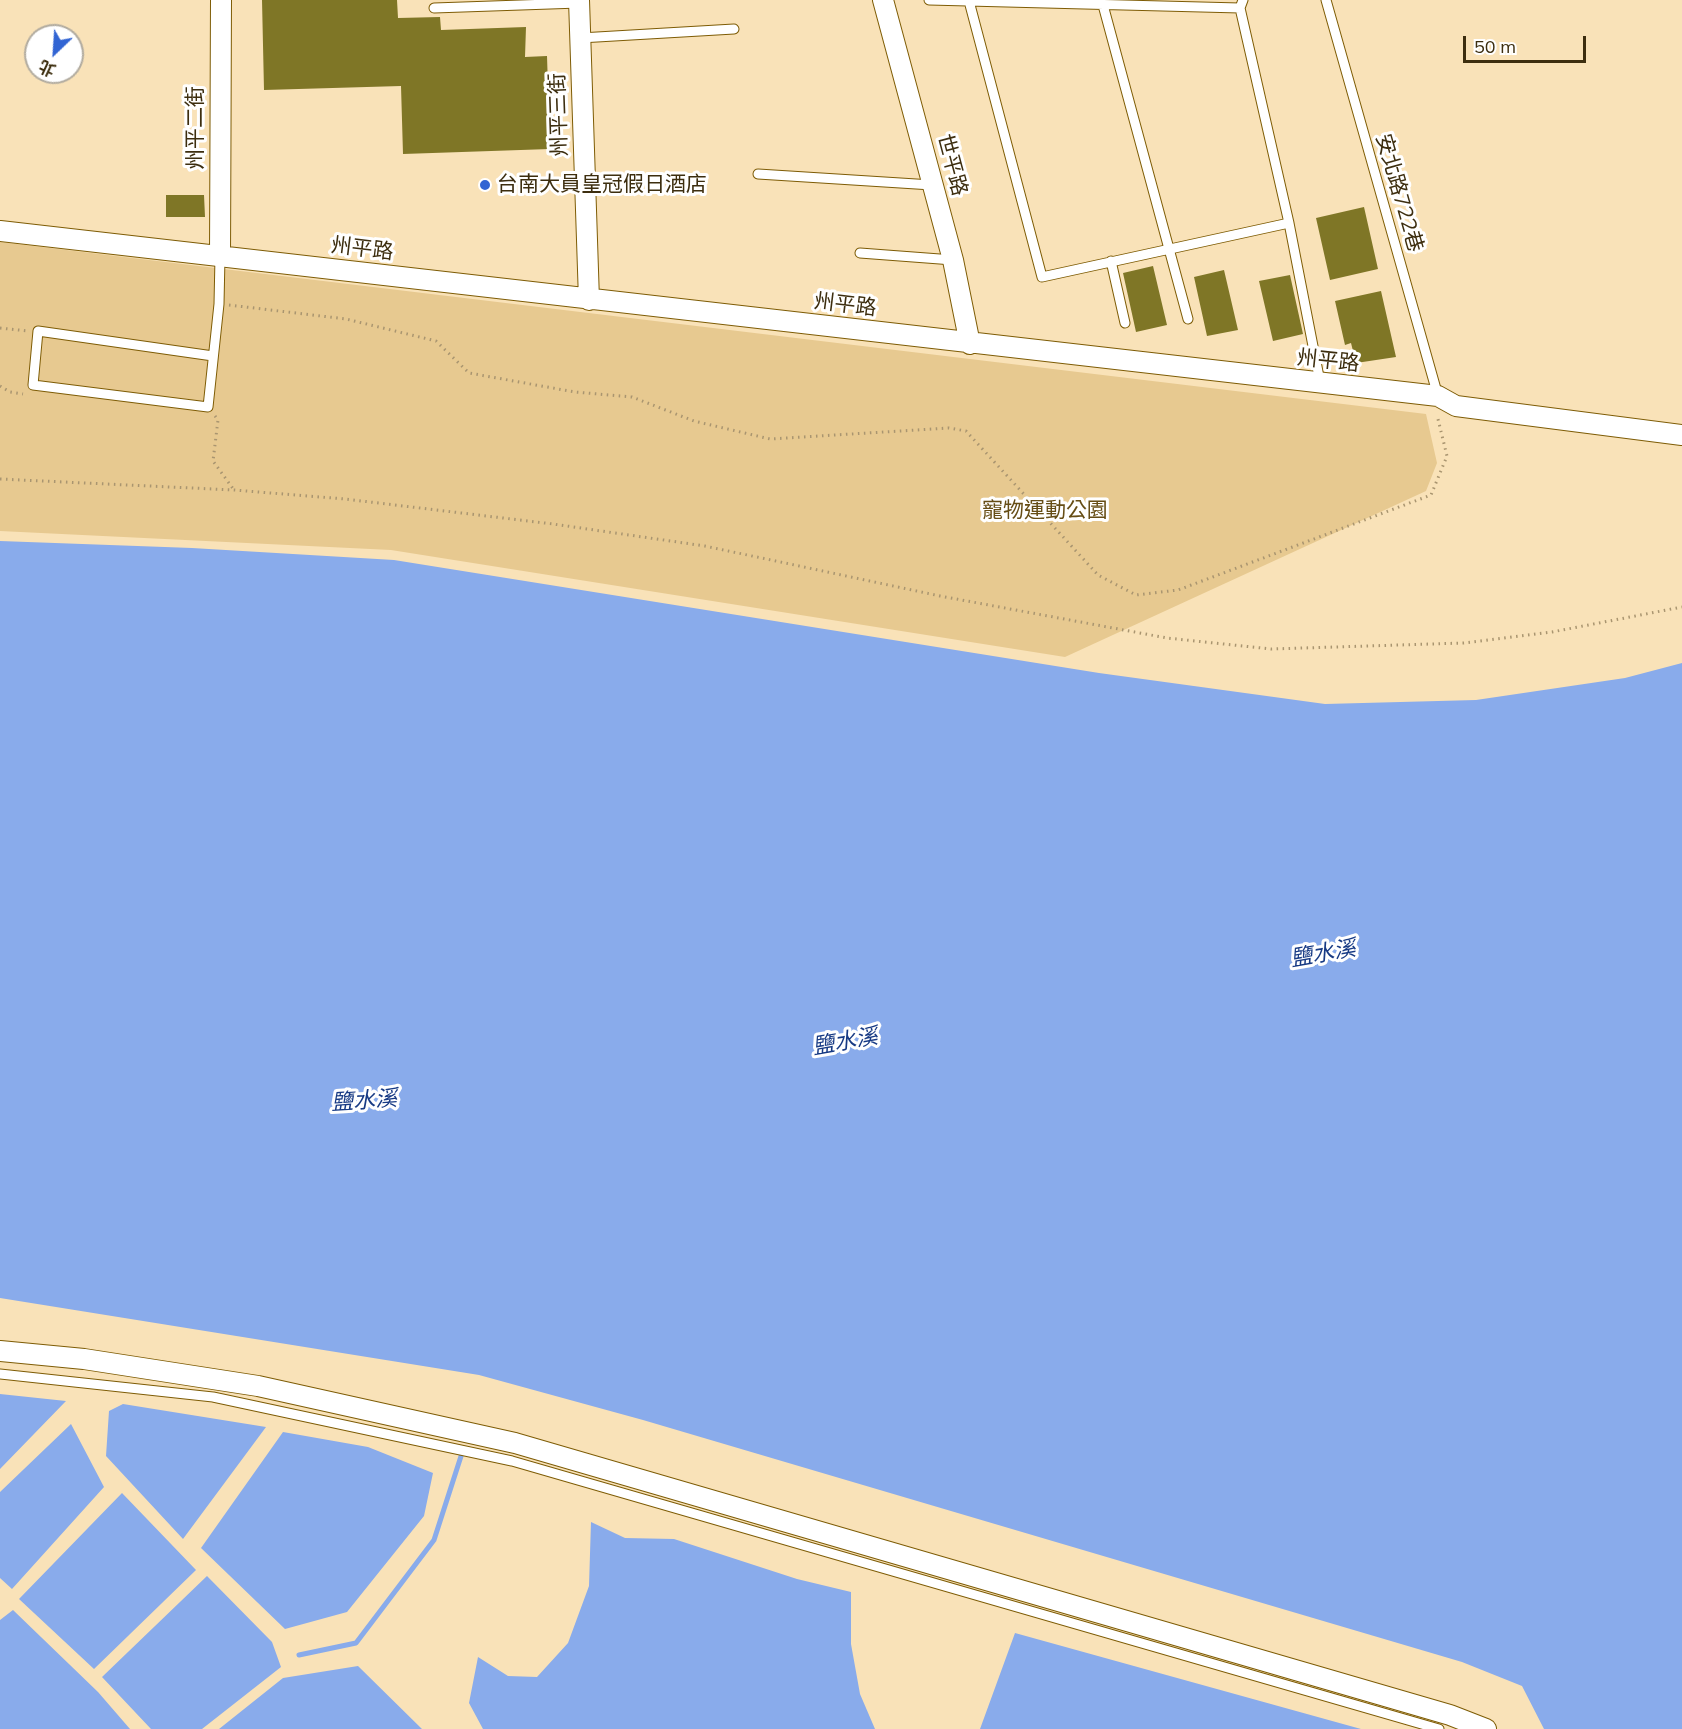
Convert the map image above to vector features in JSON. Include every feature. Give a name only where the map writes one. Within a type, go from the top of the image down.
[{"type":"street","name":"州平二街","points":[[220,257],[221,0]]},
{"type":"street","name":"世平路","points":[[883,0],[953,260],[970,344]]},
{"type":"street","name":"州平三街","points":[[579,2],[589,300]]},
{"type":"street","name":"州平路","points":[[0,231],[1438,396],[1456,406],[1682,435]]},
{"type":"street","points":[[0,1351],[84,1359],[258,1386],[515,1443],[1450,1714],[1486,1729]]},
{"type":"lane","points":[[929,0],[1103,5],[1242,4],[1289,223],[1320,384]]},
{"type":"lane","name":"安北路722巷","points":[[1326,0],[1438,396]]},
{"type":"lane","points":[[969,1],[1042,277],[1289,223]]},
{"type":"lane","points":[[434,8],[579,2]]},
{"type":"lane","points":[[1103,5],[1188,319]]},
{"type":"lane","points":[[580,38],[734,29]]},
{"type":"lane","points":[[758,174],[933,185]]},
{"type":"lane","points":[[860,253],[953,260]]},
{"type":"lane","points":[[213,356],[38,332],[33,385],[208,407],[219,304],[220,257]]},
{"type":"lane","points":[[1111,261],[1125,323]]},
{"type":"lane","points":[[0,1374],[213,1397],[512,1461],[1439,1729]]},
{"type":"path","points":[[219,304],[357,322],[436,341],[469,373],[575,392],[632,397],[694,421],[770,439],[950,428],[966,431],[1098,575],[1136,595],[1178,590],[1431,495],[1447,456],[1437,416],[1438,396]]},
{"type":"path","points":[[0,328],[38,332]]},
{"type":"path","points":[[208,407],[218,420],[213,461],[234,490]]},
{"type":"path","points":[[0,479],[234,490],[345,499],[530,521],[705,546],[940,596],[1167,638],[1271,650],[1464,643],[1564,631],[1682,608]]},
{"type":"green space","name":"寵物運動公園","points":[[0,242],[1426,414],[1437,463],[1426,491],[1065,657],[391,550],[0,531]]},
{"type":"water","name":"鹽水溪","points":[[0,541],[192,548],[394,560],[1099,673],[1325,704],[1476,700],[1625,678],[1682,663],[1682,1729],[1544,1729],[1522,1686],[1462,1662],[643,1420],[479,1375],[0,1298]]},
{"type":"water","points":[[0,1394],[66,1401],[0,1469]]},
{"type":"water","points":[[123,1404],[266,1427],[183,1539],[106,1456],[109,1411]]},
{"type":"water","points":[[71,1424],[104,1487],[12,1589],[0,1578],[0,1492]]},
{"type":"water","points":[[283,1432],[368,1447],[433,1473],[424,1516],[347,1612],[285,1629],[201,1548]]},
{"type":"water","points":[[122,1493],[196,1570],[94,1669],[19,1599]]},
{"type":"water","points":[[591,1522],[625,1538],[674,1539],[797,1579],[851,1592],[851,1644],[860,1694],[875,1729],[483,1729],[469,1703],[478,1657],[508,1676],[537,1677],[568,1643],[589,1586]]},
{"type":"water","points":[[207,1576],[272,1642],[281,1667],[202,1729],[151,1729],[102,1677]]},
{"type":"water","points":[[13,1610],[98,1692],[130,1729],[0,1729],[0,1620]]},
{"type":"water","points":[[1015,1633],[1361,1729],[980,1729]]},
{"type":"water","points":[[358,1666],[422,1729],[219,1729],[283,1678]]},
{"type":"building","points":[[262,0],[397,0],[398,18],[440,17],[441,30],[526,27],[525,57],[547,56],[550,149],[403,154],[401,86],[264,90]]},
{"type":"building","points":[[166,195],[204,195],[205,217],[166,217]]},
{"type":"building","points":[[1364,207],[1378,269],[1330,280],[1316,218]]},
{"type":"building","points":[[1153,266],[1167,325],[1136,332],[1123,273]]},
{"type":"building","points":[[1224,270],[1238,330],[1207,336],[1194,277]]},
{"type":"building","points":[[1290,275],[1303,334],[1273,341],[1259,281]]},
{"type":"building","points":[[1381,291],[1396,357],[1356,363],[1351,343],[1345,345],[1335,301]]},
{"type":"waterway","points":[[299,1655],[356,1643],[434,1540],[463,1450]]},
{"type":"place","name":"台南大員皇冠假日酒店","points":[[485,185]]}]
